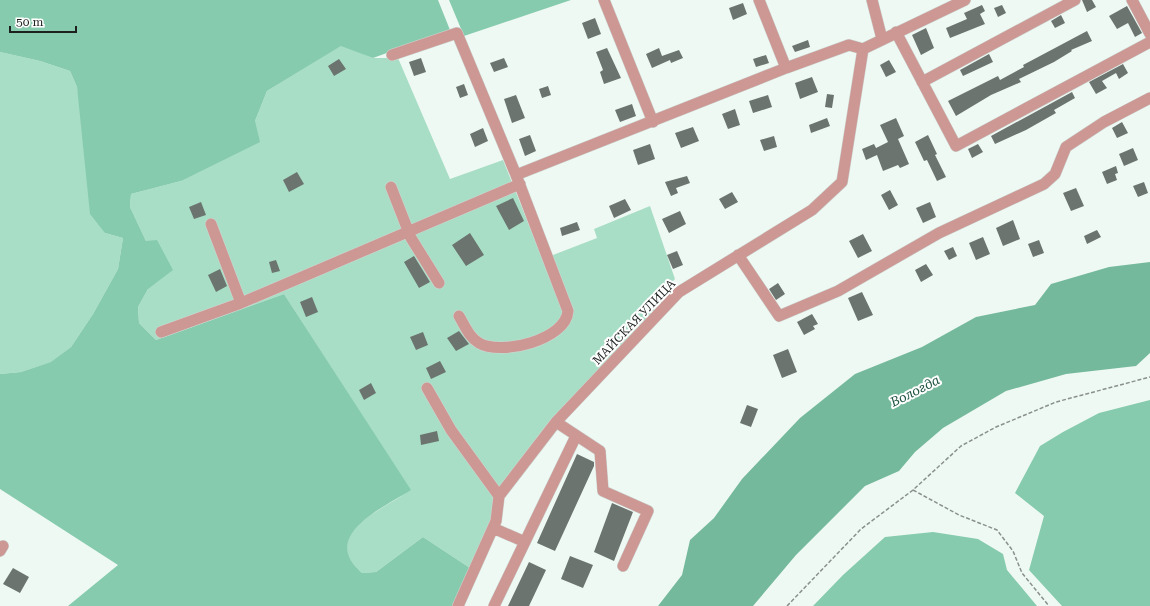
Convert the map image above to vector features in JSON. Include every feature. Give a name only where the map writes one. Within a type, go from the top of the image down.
[{"type":"street","points":[[604,0],[653,122]]},
{"type":"street","points":[[759,0],[786,68]]},
{"type":"street","points":[[872,0],[882,39]]},
{"type":"street","points":[[161,332],[241,303],[409,230],[518,180],[653,122],[786,68],[849,45],[863,49],[965,0]]},
{"type":"street","points":[[922,82],[1074,0]]},
{"type":"street","points":[[1132,0],[1150,34]]},
{"type":"street","points":[[896,32],[956,146],[1150,42]]},
{"type":"street","points":[[392,56],[458,33],[518,180],[568,311],[565,322],[556,331],[543,338],[513,348],[480,344],[471,336],[459,316]]},
{"type":"street","name":"МАЙСКАЯ УЛИЦА","points":[[499,496],[556,422],[679,292],[738,254],[812,210],[842,182],[863,49]]},
{"type":"street","points":[[738,254],[780,316],[838,291],[939,233],[1044,184],[1055,174],[1066,147],[1104,122],[1150,98]]},
{"type":"street","points":[[391,187],[409,230],[439,283]]},
{"type":"street","points":[[211,224],[241,303]]},
{"type":"street","points":[[427,388],[450,430],[499,496],[496,521],[458,606]]},
{"type":"street","points":[[556,422],[600,451],[603,491],[648,511],[623,566]]},
{"type":"street","points":[[494,606],[576,436]]},
{"type":"street","points":[[493,528],[525,542]]},
{"type":"path","points":[[787,606],[861,529],[913,490],[961,446],[996,427],[1056,402],[1150,377]]},
{"type":"path","points":[[913,490],[959,515],[997,530],[1013,551],[1022,573],[1049,606]]},
{"type":"shaded area","points":[[0,0],[438,0],[450,30],[373,58],[341,46],[267,91],[255,121],[260,142],[181,181],[131,194],[130,207],[146,241],[157,240],[173,270],[148,289],[138,307],[139,323],[156,340],[284,294],[411,490],[385,505],[360,524],[351,535],[347,547],[350,560],[362,573],[376,572],[423,537],[470,568],[452,606],[68,606],[118,565],[0,489],[0,374],[21,372],[51,362],[71,347],[93,314],[118,269],[123,238],[105,233],[90,214],[77,87],[70,71],[40,61],[0,52]]},
{"type":"shaded area","points":[[449,0],[571,0],[464,36]]},
{"type":"shaded area","points":[[342,45],[373,58],[398,58],[450,179],[503,160],[568,323],[553,261],[553,255],[597,238],[594,229],[650,206],[675,279],[659,296],[665,303],[554,420],[493,499],[492,520],[470,568],[423,537],[376,572],[362,573],[350,559],[346,546],[350,535],[359,524],[410,490],[284,294],[156,340],[139,323],[138,307],[148,289],[146,241],[130,207],[131,194],[181,181],[255,121],[267,91]]},
{"type":"shaded area","points":[[0,52],[40,61],[70,71],[77,87],[105,233],[123,238],[118,269],[93,314],[71,347],[52,362],[21,372],[0,374]]},
{"type":"shaded area","points":[[1150,400],[1150,606],[1062,606],[1029,570],[1044,516],[1015,493],[1040,446],[1099,413]]},
{"type":"shaded area","points":[[933,532],[978,539],[1003,554],[1007,570],[1037,606],[813,606],[843,575],[885,537]]},
{"type":"water","name":"Вологда","points":[[1150,262],[1150,353],[1136,366],[1066,374],[1006,391],[943,428],[915,452],[899,471],[865,486],[796,555],[753,606],[658,606],[682,575],[690,540],[714,518],[742,479],[800,418],[855,374],[922,347],[976,317],[1035,305],[1051,284],[1109,267]]},
{"type":"building","points":[[1082,0],[1092,0],[1096,7],[1087,12]]},
{"type":"building","points":[[743,3],[747,14],[733,20],[729,8]]},
{"type":"building","points":[[982,5],[985,11],[980,14],[985,24],[950,38],[946,28],[967,19],[964,13]]},
{"type":"building","points":[[1002,5],[1006,13],[998,17],[994,8]]},
{"type":"building","points":[[1127,6],[1142,33],[1135,37],[1128,23],[1117,29],[1109,16]]},
{"type":"building","points":[[1061,15],[1065,23],[1055,28],[1051,21]]},
{"type":"building","points":[[595,18],[601,34],[588,39],[582,23]]},
{"type":"building","points":[[926,28],[934,48],[921,55],[912,35]]},
{"type":"building","points":[[1087,31],[1092,41],[1071,50],[1072,51],[1054,62],[1019,79],[1021,82],[991,95],[956,116],[948,101],[998,76],[1000,80],[1024,67],[1023,65]]},
{"type":"building","points":[[808,40],[810,47],[795,52],[792,46]]},
{"type":"building","points":[[607,48],[621,78],[604,84],[600,72],[603,70],[596,52]]},
{"type":"building","points":[[659,48],[662,56],[679,50],[683,58],[671,63],[670,60],[652,68],[646,54]]},
{"type":"building","points":[[989,54],[993,62],[963,76],[960,70]]},
{"type":"building","points":[[766,55],[769,63],[756,67],[753,59]]},
{"type":"building","points":[[421,58],[426,72],[414,76],[409,62]]},
{"type":"building","points":[[504,58],[508,67],[494,72],[490,63]]},
{"type":"building","points":[[339,59],[346,69],[334,76],[328,66]]},
{"type":"building","points":[[889,60],[896,72],[886,77],[880,65]]},
{"type":"building","points":[[1123,64],[1128,73],[1119,79],[1116,73],[1102,81],[1107,88],[1096,94],[1089,82]]},
{"type":"building","points":[[812,77],[818,92],[800,99],[795,83]]},
{"type":"building","points":[[464,84],[468,95],[460,98],[456,87]]},
{"type":"building","points":[[548,86],[551,95],[542,98],[539,89]]},
{"type":"building","points":[[1072,92],[1075,98],[1054,110],[1056,113],[1026,130],[995,144],[991,136]]},
{"type":"building","points":[[827,94],[834,95],[832,108],[825,107]]},
{"type":"building","points":[[516,95],[525,118],[512,123],[504,99]]},
{"type":"building","points":[[768,95],[772,107],[753,113],[749,101]]},
{"type":"building","points":[[632,104],[636,116],[620,122],[615,110]]},
{"type":"building","points":[[735,109],[740,125],[728,129],[722,114]]},
{"type":"building","points":[[827,118],[830,126],[811,133],[809,125]]},
{"type":"building","points":[[896,118],[904,136],[898,139],[909,164],[900,168],[898,165],[883,171],[877,155],[866,160],[862,149],[874,144],[876,148],[888,142],[880,125]]},
{"type":"building","points":[[1122,122],[1128,133],[1117,138],[1112,128]]},
{"type":"building","points":[[693,127],[699,141],[681,148],[675,133]]},
{"type":"building","points":[[483,128],[488,141],[475,147],[470,134]]},
{"type":"building","points":[[530,135],[536,151],[525,156],[519,139]]},
{"type":"building","points":[[928,135],[937,154],[935,155],[946,177],[937,181],[927,160],[924,161],[915,142]]},
{"type":"building","points":[[774,136],[777,147],[764,151],[760,140]]},
{"type":"building","points":[[650,144],[655,159],[638,165],[633,150]]},
{"type":"building","points":[[978,144],[983,152],[972,158],[968,149]]},
{"type":"building","points":[[1133,148],[1138,160],[1124,166],[1119,154]]},
{"type":"building","points":[[1116,166],[1118,173],[1115,174],[1117,180],[1107,184],[1102,172]]},
{"type":"building","points":[[297,172],[304,184],[289,192],[283,180]]},
{"type":"building","points":[[687,176],[690,183],[676,188],[678,193],[671,196],[665,182]]},
{"type":"building","points":[[1144,182],[1148,193],[1138,197],[1133,186]]},
{"type":"building","points":[[1076,188],[1084,206],[1071,211],[1063,193]]},
{"type":"building","points":[[890,190],[898,205],[889,210],[881,195]]},
{"type":"building","points":[[732,192],[738,202],[725,209],[719,199]]},
{"type":"building","points":[[513,198],[524,221],[509,230],[496,206]]},
{"type":"building","points":[[625,199],[631,210],[614,218],[609,206]]},
{"type":"building","points":[[201,202],[206,215],[194,219],[189,207]]},
{"type":"building","points":[[930,202],[936,217],[923,223],[916,208]]},
{"type":"building","points":[[680,211],[686,224],[669,233],[662,219]]},
{"type":"building","points":[[1013,220],[1020,239],[1003,246],[996,228]]},
{"type":"building","points":[[577,222],[580,230],[562,236],[560,228]]},
{"type":"building","points":[[1097,230],[1101,237],[1087,244],[1084,236]]},
{"type":"building","points":[[470,233],[484,255],[466,266],[452,245]]},
{"type":"building","points":[[863,234],[872,251],[858,258],[849,241]]},
{"type":"building","points":[[983,237],[990,254],[976,260],[969,243]]},
{"type":"building","points":[[1039,240],[1044,253],[1033,257],[1028,244]]},
{"type":"building","points":[[953,247],[957,256],[949,260],[944,251]]},
{"type":"building","points":[[677,251],[683,265],[673,269],[667,255]]},
{"type":"building","points":[[414,256],[430,282],[419,288],[404,262]]},
{"type":"building","points":[[276,260],[280,271],[272,273],[269,262]]},
{"type":"building","points":[[926,264],[933,275],[921,282],[915,270]]},
{"type":"building","points":[[220,269],[227,286],[216,292],[208,275]]},
{"type":"building","points":[[778,283],[785,294],[776,300],[769,289]]},
{"type":"building","points":[[862,292],[873,315],[858,321],[848,298]]},
{"type":"building","points":[[312,297],[318,312],[306,317],[300,302]]},
{"type":"building","points":[[812,314],[818,324],[813,326],[815,329],[804,335],[797,322]]},
{"type":"building","points":[[459,331],[469,344],[456,351],[447,338]]},
{"type":"building","points":[[423,332],[428,345],[416,350],[410,337]]},
{"type":"building","points":[[788,349],[797,372],[782,378],[773,355]]},
{"type":"building","points":[[440,361],[446,372],[431,379],[426,368]]},
{"type":"building","points":[[371,383],[376,393],[364,400],[359,390]]},
{"type":"building","points":[[747,405],[758,409],[751,427],[740,423]]},
{"type":"building","points":[[437,431],[439,441],[421,445],[420,435]]},
{"type":"building","points":[[577,454],[594,462],[594,466],[555,551],[537,543]]},
{"type":"building","points":[[612,503],[633,512],[614,561],[594,552]]},
{"type":"building","points":[[570,556],[593,565],[583,588],[561,579]]},
{"type":"building","points":[[529,562],[546,570],[529,606],[508,606]]},
{"type":"building","points":[[13,568],[29,577],[20,593],[3,584]]}]
